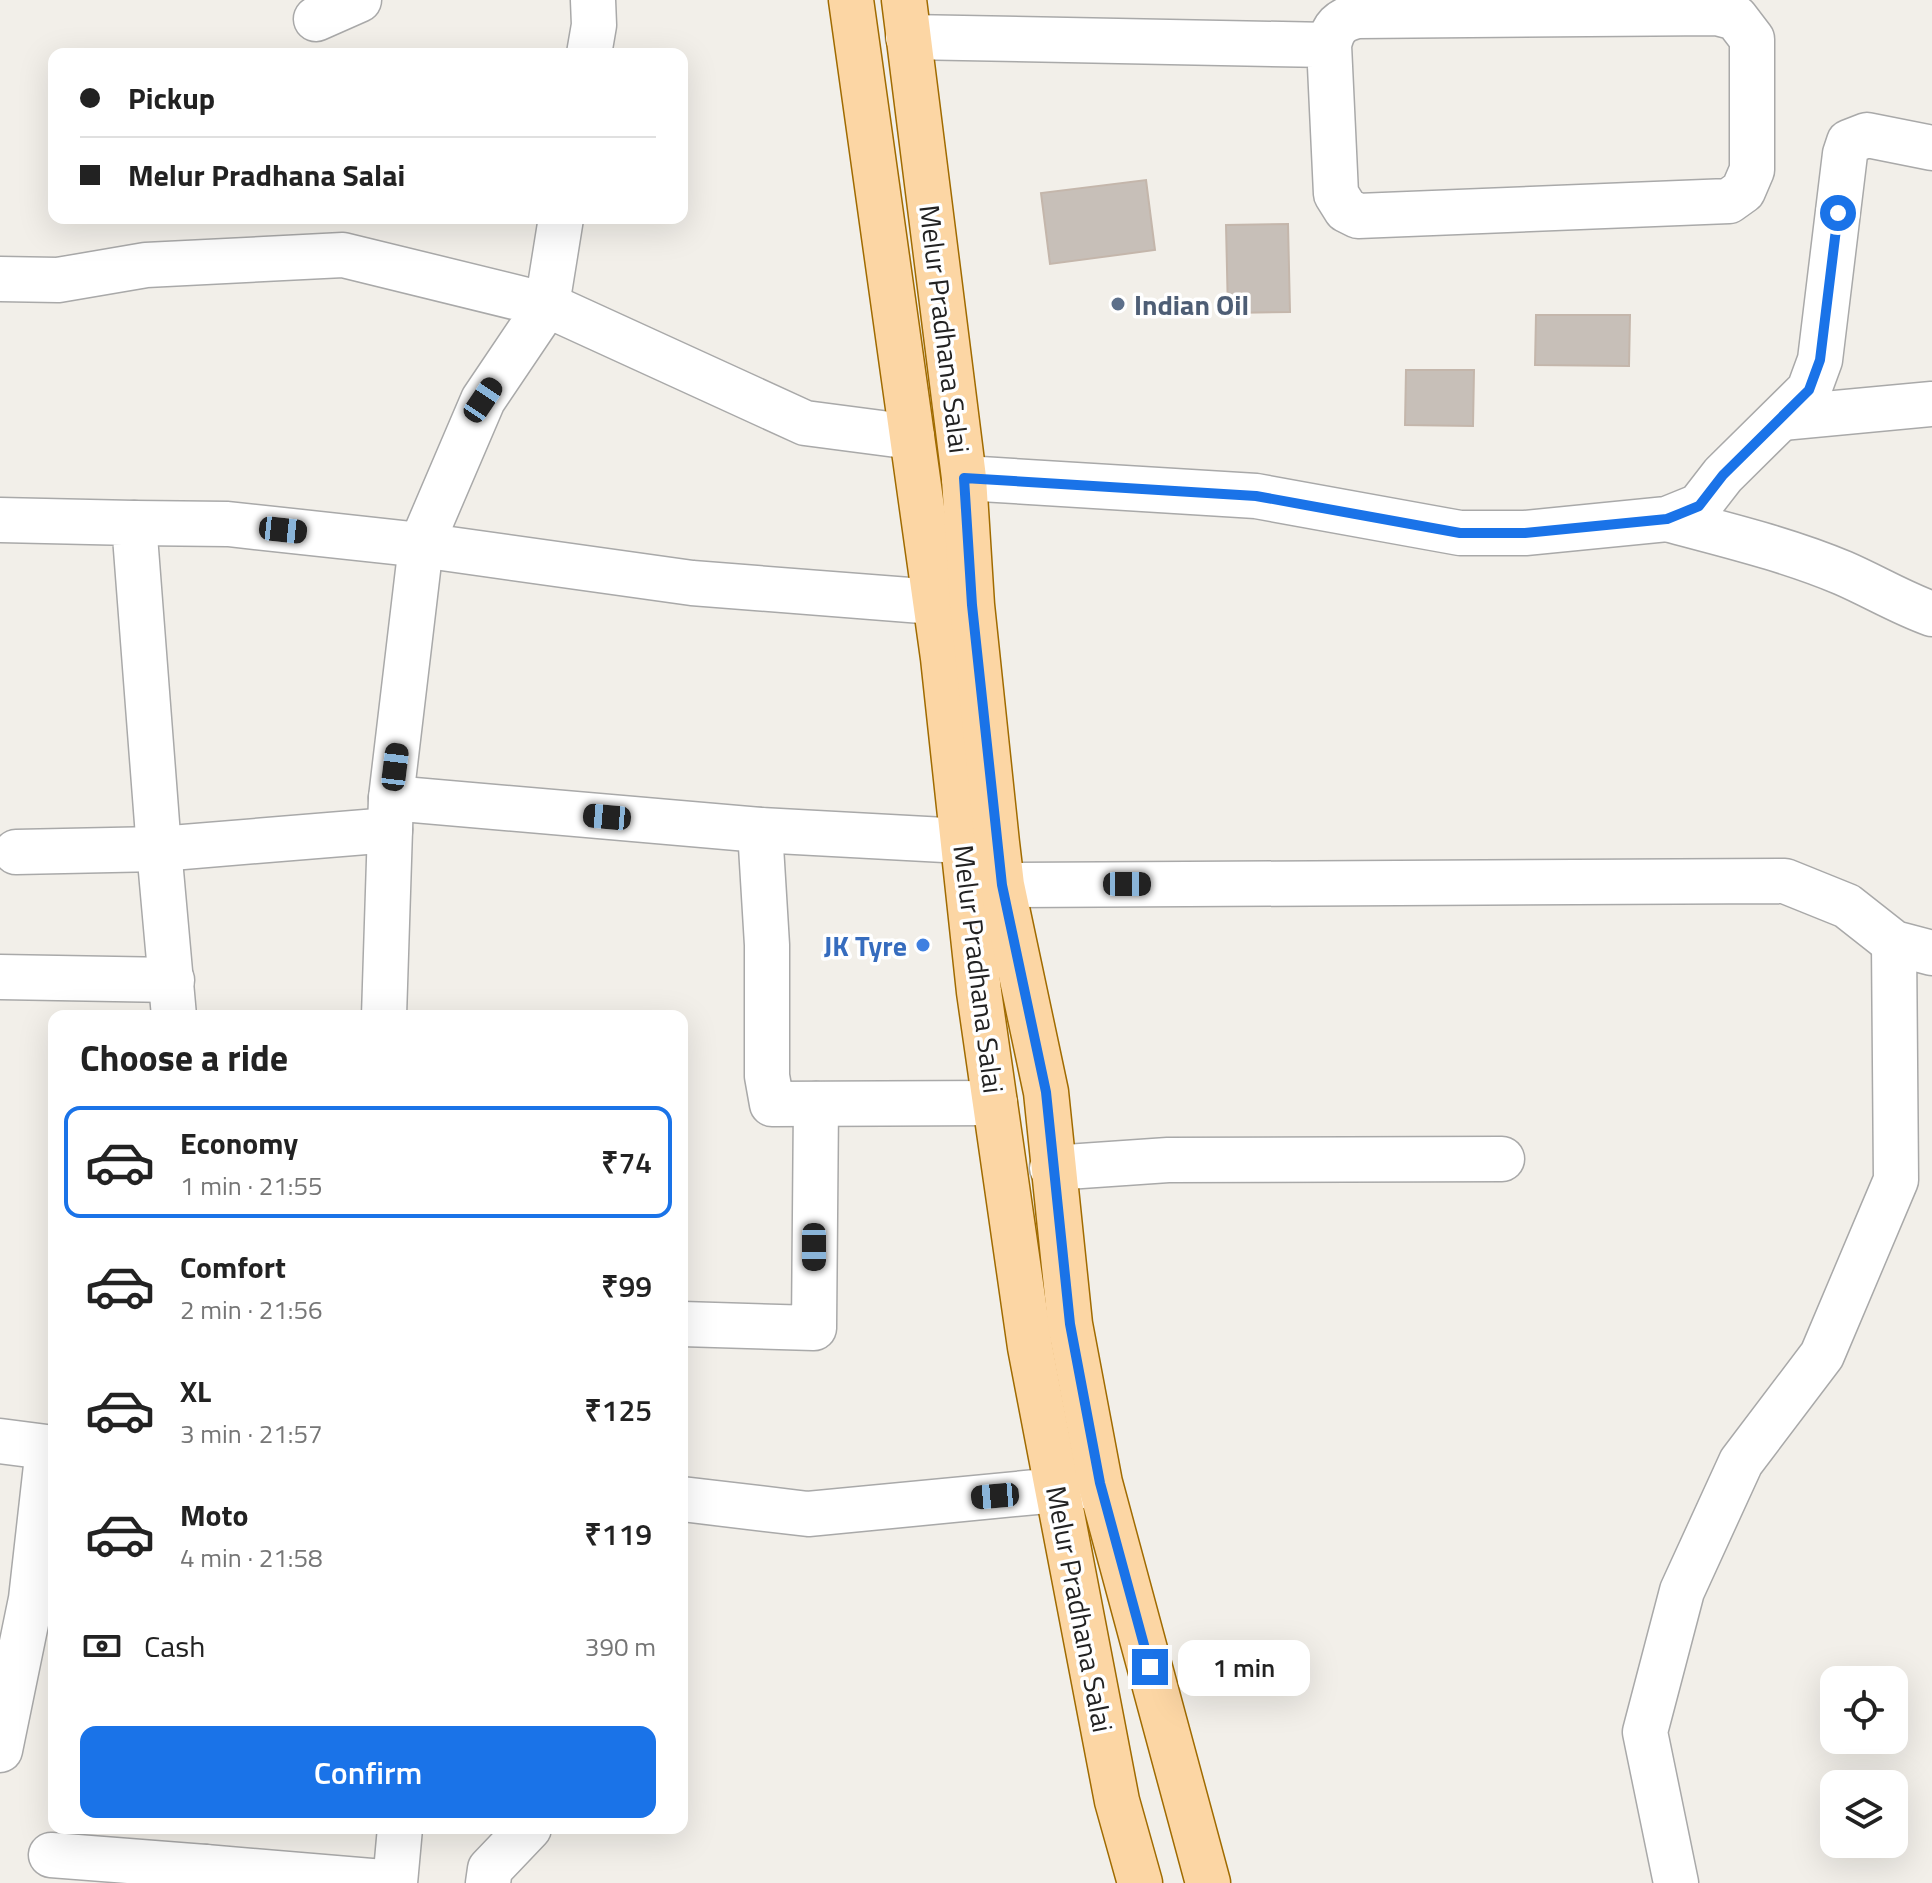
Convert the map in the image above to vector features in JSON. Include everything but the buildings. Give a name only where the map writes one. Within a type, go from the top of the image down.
[{"type":"main road","name":"Melur Pradhana Salai","points":[[851,0],[935,602],[979,992],[1030,1347],[1117,1801],[1140,1883]]},
{"type":"main road","name":"Melur Pradhana Salai","points":[[906,18],[964,478],[972,605],[1002,885],[1046,1092],[1070,1324],[1100,1483],[1208,1883]]},
{"type":"street","points":[[316,19],[359,0]]},
{"type":"street","points":[[590,48],[594,25],[593,0]]},
{"type":"street","points":[[1717,13],[1736,18],[1752,39],[1752,170],[1743,191],[1729,201],[1358,216],[1346,210],[1336,194],[1329,45],[1332,33],[1342,20],[1357,16],[1717,13]]},
{"type":"street","points":[[906,18],[1329,45]]},
{"type":"street","points":[[964,478],[1256,496],[1460,533],[1525,533],[1667,519],[1699,506],[1723,475],[1809,390],[1820,360],[1849,142],[1867,135],[1932,148]]},
{"type":"street","points":[[384,1010],[390,814],[421,545],[483,400],[547,305],[560,224]]},
{"type":"street","points":[[0,279],[58,280],[146,265],[343,255],[547,305],[805,423],[912,437]]},
{"type":"street","points":[[1782,418],[1932,404]]},
{"type":"street","points":[[1667,519],[1771,546],[1844,574],[1906,605],[1932,614]]},
{"type":"street","points":[[0,520],[228,524],[421,545],[692,583],[935,602]]},
{"type":"street","points":[[0,977],[173,998],[134,523]]},
{"type":"street","points":[[16,852],[159,849],[390,814],[963,841]]},
{"type":"street","points":[[760,830],[767,945],[767,1076],[772,1104],[995,1103]]},
{"type":"street","points":[[1002,885],[1785,881],[1847,906],[1913,948],[1896,1180],[1822,1355],[1741,1462],[1682,1591],[1645,1732],[1676,1883]]},
{"type":"street","points":[[688,1324],[814,1328],[816,1104]]},
{"type":"street","points":[[1052,1168],[1168,1160],[1502,1159]]},
{"type":"street","points":[[0,1441],[48,1448]]},
{"type":"street","points":[[0,1750],[31,1599],[48,1471]]},
{"type":"street","points":[[688,1500],[808,1514],[1057,1490],[1100,1483]]},
{"type":"street","points":[[51,1855],[205,1875],[395,1883],[399,1834]]},
{"type":"street","points":[[488,1883],[490,1869],[523,1834]]},
{"type":"place","name":"Indian Oil","points":[[1118,304]]},
{"type":"place","name":"JK Tyre","points":[[923,945]]},
{"type":"route","points":[[1150,1667],[1100,1483],[1070,1324],[1046,1092],[1002,885],[972,605],[964,478],[1256,496],[1460,533],[1525,533],[1667,519],[1699,506],[1723,475],[1809,390],[1820,360],[1838,213]]}]
